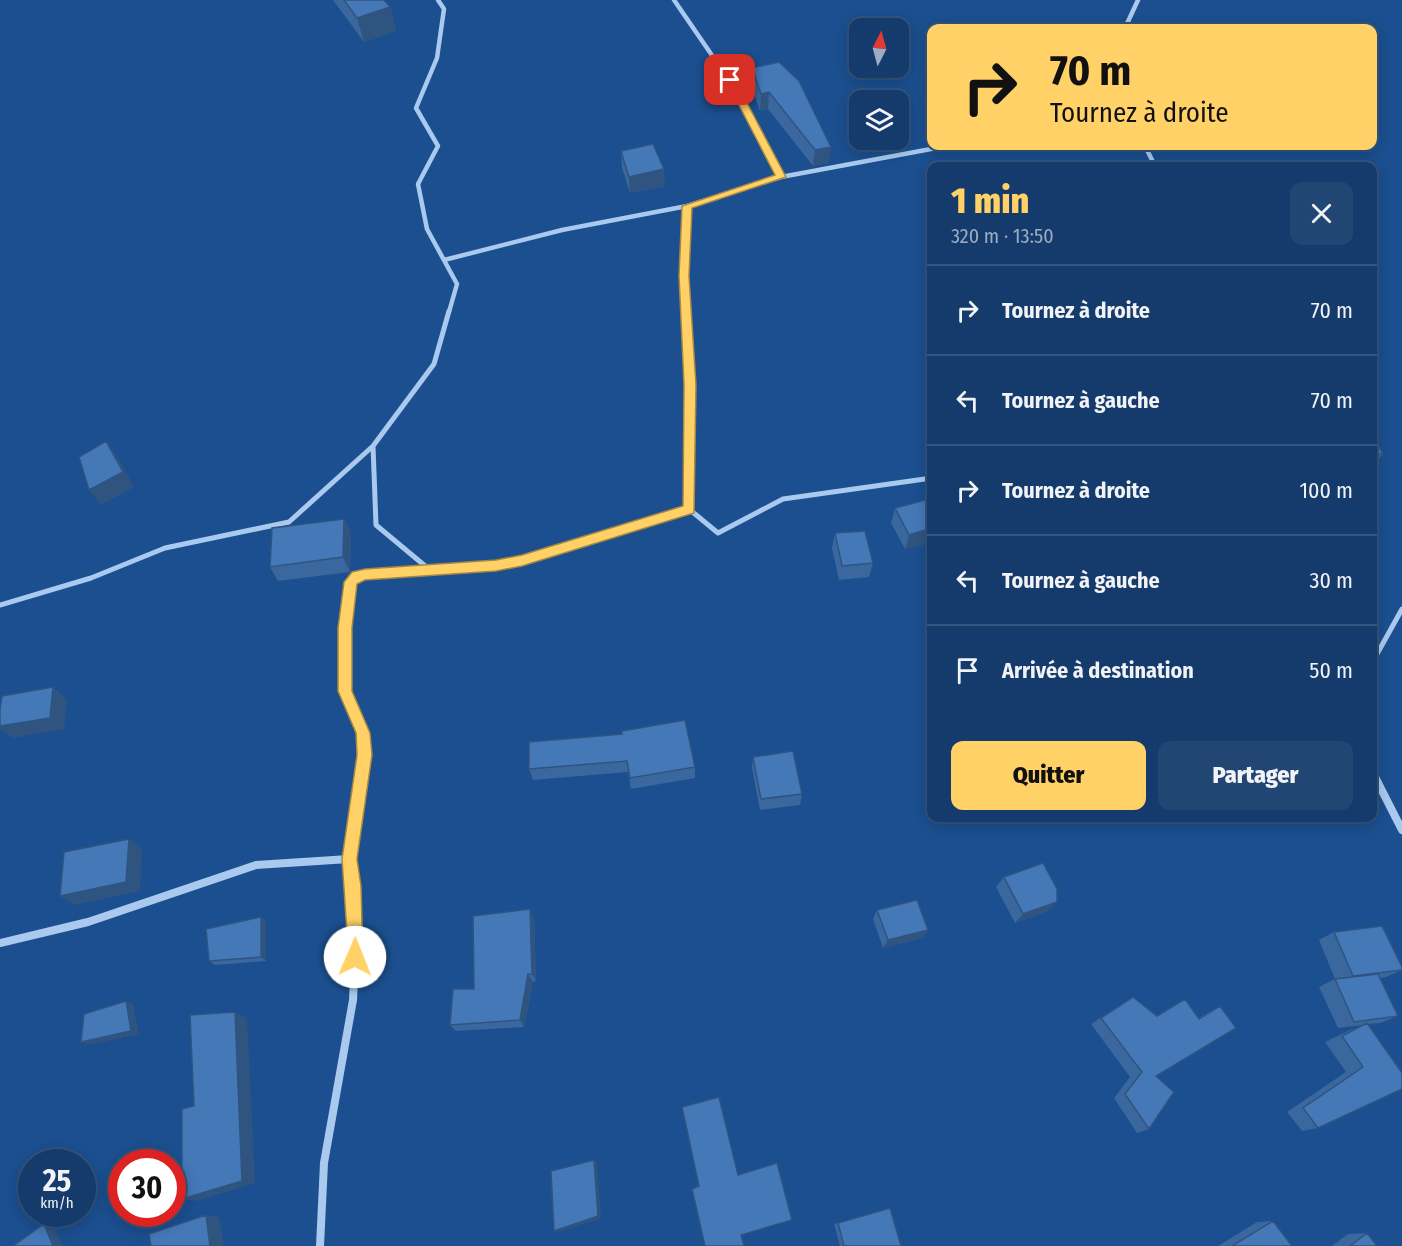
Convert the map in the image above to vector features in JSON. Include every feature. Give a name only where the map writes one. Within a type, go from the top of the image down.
[{"type":"street","points":[[0,604],[91,578],[165,548],[289,522],[373,446],[434,364],[457,284],[427,229],[418,184],[438,146],[416,108],[437,58],[444,9],[438,0]]},
{"type":"street","points":[[674,0],[744,102],[781,177]]},
{"type":"street","points":[[1127,24],[1138,0]]},
{"type":"street","points":[[444,260],[562,230],[687,206],[781,177],[927,150]]},
{"type":"street","points":[[687,206],[684,276],[690,385],[689,509]]},
{"type":"street","points":[[373,446],[376,525],[430,570]]},
{"type":"street","points":[[689,509],[718,533],[783,499],[927,479]]},
{"type":"street","points":[[320,1246],[324,1163],[353,1000],[356,936],[349,859],[364,755],[363,733],[345,691],[349,589],[357,575],[522,561],[689,509]]},
{"type":"street","points":[[1377,654],[1402,609]]},
{"type":"street","points":[[1377,781],[1402,830]]},
{"type":"street","points":[[0,943],[87,922],[256,865],[349,859]]},
{"type":"building","points":[[344,0],[384,0],[390,7],[357,18]]},
{"type":"building","points":[[779,62],[799,81],[831,147],[815,150],[769,92],[761,94],[752,68]]},
{"type":"building","points":[[653,144],[664,169],[629,177],[621,151]]},
{"type":"building","points":[[106,441],[123,472],[89,490],[79,457]]},
{"type":"building","points":[[1377,443],[1383,454],[1377,455]]},
{"type":"building","points":[[927,500],[927,530],[909,535],[895,508]]},
{"type":"building","points":[[344,519],[343,557],[270,567],[272,528]]},
{"type":"building","points":[[865,531],[873,563],[842,566],[835,533]]},
{"type":"building","points":[[53,687],[50,718],[0,726],[2,696]]},
{"type":"building","points":[[685,720],[695,767],[630,778],[627,761],[529,769],[529,742],[622,734],[622,731]]},
{"type":"building","points":[[793,751],[802,794],[761,799],[753,757]]},
{"type":"building","points":[[129,839],[126,882],[60,896],[64,852]]},
{"type":"building","points":[[1043,863],[1057,889],[1057,902],[1023,914],[1004,877]]},
{"type":"building","points":[[917,900],[928,930],[888,940],[877,910]]},
{"type":"building","points":[[530,909],[532,974],[528,974],[520,1020],[450,1025],[453,989],[474,989],[473,916]]},
{"type":"building","points":[[261,917],[261,957],[209,961],[206,929]]},
{"type":"building","points":[[1382,926],[1402,970],[1353,976],[1334,932]]},
{"type":"building","points":[[1378,974],[1398,1016],[1354,1022],[1335,979]]},
{"type":"building","points":[[1133,997],[1157,1016],[1185,999],[1199,1019],[1220,1006],[1236,1028],[1156,1076],[1174,1092],[1149,1129],[1125,1094],[1142,1072],[1101,1018]]},
{"type":"building","points":[[126,1001],[131,1031],[81,1042],[84,1014]]},
{"type":"building","points":[[235,1012],[242,1181],[186,1198],[186,1149],[182,1149],[182,1109],[194,1106],[190,1015]]},
{"type":"building","points":[[1367,1023],[1402,1073],[1402,1089],[1318,1128],[1303,1108],[1363,1067],[1342,1036]]},
{"type":"building","points":[[719,1097],[738,1175],[777,1163],[792,1220],[741,1235],[744,1246],[705,1246],[692,1189],[699,1186],[682,1107]]},
{"type":"building","points":[[594,1160],[598,1216],[554,1231],[551,1171]]},
{"type":"building","points":[[890,1208],[901,1246],[844,1246],[838,1223]]},
{"type":"building","points":[[206,1215],[210,1246],[151,1246],[149,1234],[170,1227],[186,1227],[186,1222]]},
{"type":"building","points":[[1273,1221],[1292,1246],[1232,1246]]},
{"type":"building","points":[[40,1227],[45,1227],[53,1246],[13,1246]]},
{"type":"building","points":[[1367,1233],[1377,1246],[1350,1246]]},
{"type":"route","points":[[355,957],[354,886],[349,859],[364,755],[363,733],[345,691],[345,628],[351,582],[357,575],[365,574],[496,565],[522,561],[689,509],[690,385],[684,276],[687,206],[781,177],[744,102],[730,80]]}]
